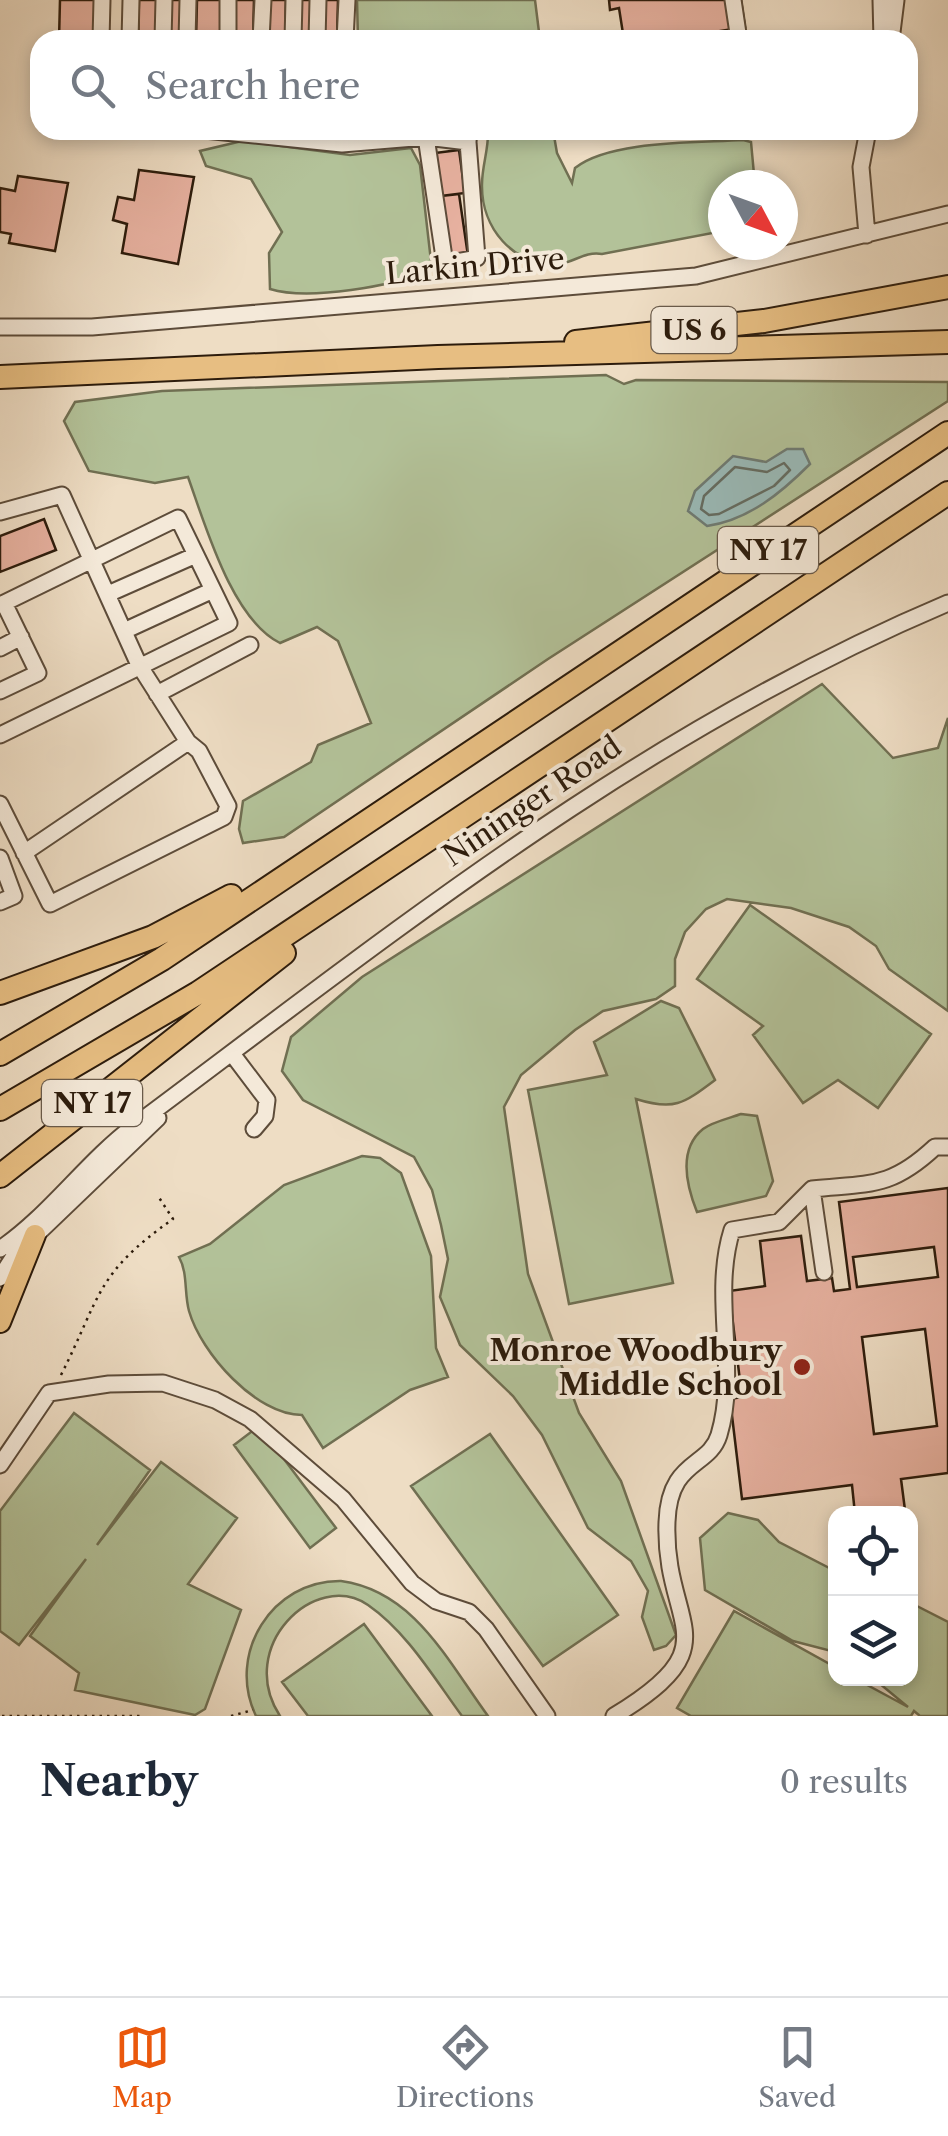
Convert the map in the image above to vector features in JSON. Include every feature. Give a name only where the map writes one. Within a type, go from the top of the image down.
[{"type":"highway","name":"US 6","points":[[438,357],[764,321],[948,287]]},
{"type":"highway","name":"US 6","points":[[0,377],[438,357],[948,342]]},
{"type":"highway","name":"NY 17","points":[[0,994],[179,925],[428,780],[948,432]]},
{"type":"highway","name":"NY 17","points":[[0,1176],[338,913],[407,853],[948,493]]},
{"type":"highway","points":[[0,1054],[162,958],[428,780]]},
{"type":"highway","points":[[0,1109],[170,1011],[407,853]]},
{"type":"main road","points":[[0,1322],[35,1236]]},
{"type":"street","points":[[101,30],[102,0]]},
{"type":"street","points":[[130,30],[131,0]]},
{"type":"street","points":[[163,30],[164,0]]},
{"type":"street","points":[[187,30],[188,0]]},
{"type":"street","points":[[228,0],[228,30]]},
{"type":"street","points":[[262,30],[263,0]]},
{"type":"street","points":[[293,30],[294,0]]},
{"type":"street","points":[[317,30],[318,0]]},
{"type":"street","points":[[346,30],[347,0]]},
{"type":"street","points":[[733,0],[737,30]]},
{"type":"street","points":[[881,0],[882,30]]},
{"type":"street","points":[[892,30],[896,0]]},
{"type":"street","points":[[426,140],[445,264],[477,258],[468,140]]},
{"type":"street","points":[[866,140],[861,167],[868,235]]},
{"type":"street","name":"Larkin Drive","points":[[0,327],[92,327],[696,276],[948,214]]},
{"type":"street","points":[[0,512],[62,495],[139,665],[188,742],[200,751],[228,806],[224,816],[50,904],[0,804]]},
{"type":"street","points":[[0,691],[38,673],[2,604],[178,518],[230,623],[0,735]]},
{"type":"street","points":[[108,594],[196,555]]},
{"type":"street","points":[[124,631],[212,590]]},
{"type":"street","name":"Nininger Road","points":[[0,1248],[134,1126],[180,1096],[478,870],[624,770],[805,670],[948,603]]},
{"type":"street","points":[[0,648],[21,637]]},
{"type":"street","points":[[157,694],[250,645]]},
{"type":"street","points":[[24,853],[188,742]]},
{"type":"street","points":[[0,858],[7,899],[41,885]]},
{"type":"street","points":[[234,1055],[266,1100],[265,1116],[254,1128]]},
{"type":"street","name":"Nininger Road","points":[[0,1278],[35,1236],[180,1096]]},
{"type":"street","points":[[614,1716],[676,1670],[686,1649],[666,1522],[672,1485],[687,1466],[714,1446],[720,1433],[727,1371],[720,1286],[732,1230],[779,1222],[812,1188],[887,1182],[910,1170],[934,1147],[948,1148]]},
{"type":"street","points":[[812,1188],[824,1272]]},
{"type":"street","points":[[0,1466],[49,1392],[164,1383],[215,1400],[250,1418],[343,1499],[412,1583],[436,1601],[468,1612],[486,1629],[548,1716]]},
{"type":"path","points":[[49,1392],[64,1372],[103,1283],[126,1253],[173,1219],[158,1196]]},
{"type":"path","points":[[232,1716],[253,1710]]},
{"type":"path","points":[[2,1716],[140,1716]]},
{"type":"green space","points":[[357,0],[535,0],[539,30],[358,30]]},
{"type":"green space","points":[[487,140],[555,140],[572,183],[575,168],[610,152],[655,145],[751,142],[754,170],[708,170],[708,234],[590,254],[558,264],[527,259],[503,241],[487,215],[482,184]]},
{"type":"green space","points":[[242,141],[350,155],[411,148],[420,165],[432,270],[351,290],[306,293],[270,289],[269,253],[282,232],[251,179],[206,166],[200,151]]},
{"type":"green space","points":[[606,375],[624,384],[636,380],[948,382],[948,401],[548,659],[284,837],[243,843],[239,829],[243,801],[311,762],[318,745],[371,723],[338,641],[317,627],[280,643],[248,614],[212,545],[188,477],[155,483],[89,471],[64,421],[75,402],[162,391]]},
{"type":"green space","points":[[822,684],[893,758],[938,748],[948,718],[948,1011],[889,969],[876,946],[849,927],[791,908],[727,899],[706,909],[685,932],[675,959],[675,986],[656,999],[603,1011],[575,1030],[521,1075],[504,1107],[528,1274],[579,1413],[621,1481],[676,1635],[666,1646],[654,1650],[642,1617],[648,1591],[631,1561],[588,1528],[542,1435],[513,1396],[460,1345],[440,1297],[448,1259],[441,1225],[432,1190],[414,1157],[303,1100],[282,1071],[291,1037],[362,977]]},
{"type":"green space","points":[[750,905],[931,1034],[878,1108],[838,1080],[803,1103],[753,1035],[763,1026],[697,979]]},
{"type":"green space","points":[[661,1001],[679,1008],[715,1080],[678,1103],[636,1099],[673,1283],[569,1304],[528,1090],[607,1075],[594,1042]]},
{"type":"green space","points":[[741,1114],[757,1116],[773,1181],[766,1196],[697,1212],[686,1169],[690,1147],[707,1127]]},
{"type":"green space","points":[[362,1156],[380,1158],[401,1173],[431,1256],[436,1348],[448,1377],[410,1390],[323,1448],[302,1415],[267,1405],[249,1393],[205,1345],[189,1311],[179,1257],[210,1244],[284,1185]]},
{"type":"green space","points":[[74,1413],[150,1470],[97,1545],[161,1462],[237,1518],[188,1584],[241,1610],[205,1709],[195,1715],[75,1690],[79,1673],[30,1636],[86,1559],[19,1645],[0,1631],[0,1511]]},
{"type":"green space","points":[[259,1426],[336,1528],[310,1548],[234,1445]]},
{"type":"green space","points":[[490,1434],[618,1615],[543,1666],[411,1486]]},
{"type":"green space","points":[[728,1513],[758,1520],[779,1542],[828,1567],[828,1650],[793,1641],[705,1590],[700,1538]]},
{"type":"green space","points":[[341,1581],[367,1587],[409,1613],[443,1651],[488,1716],[462,1716],[419,1656],[368,1605],[347,1597],[326,1597],[305,1606],[287,1621],[274,1641],[267,1664],[269,1690],[280,1716],[256,1716],[248,1692],[247,1669],[261,1625],[294,1593],[316,1584]]},
{"type":"green space","points":[[918,1607],[948,1622],[948,1716],[920,1716],[914,1711],[911,1716],[691,1716],[677,1708],[734,1611],[828,1663],[828,1686],[869,1686],[908,1707],[882,1686],[918,1686]]},
{"type":"green space","points":[[364,1624],[432,1716],[308,1716],[282,1682]]},
{"type":"water","points":[[787,449],[803,449],[810,464],[764,503],[737,518],[707,526],[688,511],[695,491],[733,456],[766,462]]},
{"type":"building","points":[[60,0],[96,0],[95,30],[59,30]]},
{"type":"building","points":[[139,0],[157,0],[156,30],[138,30]]},
{"type":"building","points":[[171,0],[184,0],[183,30],[170,30]]},
{"type":"building","points":[[197,0],[222,0],[221,30],[196,30]]},
{"type":"building","points":[[235,0],[254,0],[253,30],[234,30]]},
{"type":"building","points":[[267,0],[286,0],[285,30],[266,30]]},
{"type":"building","points":[[299,0],[311,0],[311,30],[298,30]]},
{"type":"building","points":[[325,0],[338,0],[337,30],[324,30]]},
{"type":"building","points":[[609,0],[741,0],[745,27],[622,30],[619,8],[610,10]]},
{"type":"building","points":[[459,150],[465,193],[441,196],[435,153]]},
{"type":"building","points":[[139,170],[194,177],[178,264],[122,253],[127,224],[113,220],[118,197],[134,200]]},
{"type":"building","points":[[18,176],[68,183],[55,251],[9,243],[11,234],[0,232],[0,188],[15,191]]},
{"type":"building","points":[[459,194],[468,256],[450,258],[441,196]]},
{"type":"building","points":[[44,519],[56,550],[0,572],[0,536]]},
{"type":"building","name":"Monroe Woodbury Middle School","points":[[948,1188],[948,1473],[901,1479],[904,1506],[854,1506],[852,1485],[742,1499],[730,1399],[742,1397],[729,1291],[765,1286],[760,1241],[801,1236],[807,1281],[832,1278],[834,1291],[850,1289],[839,1202]],"holes":[[[934,1247],[938,1277],[857,1287],[853,1257]],[[925,1329],[937,1426],[874,1434],[862,1337]]]},
{"type":"place","name":"Monroe Woodbury Middle School","points":[[802,1367]]}]
